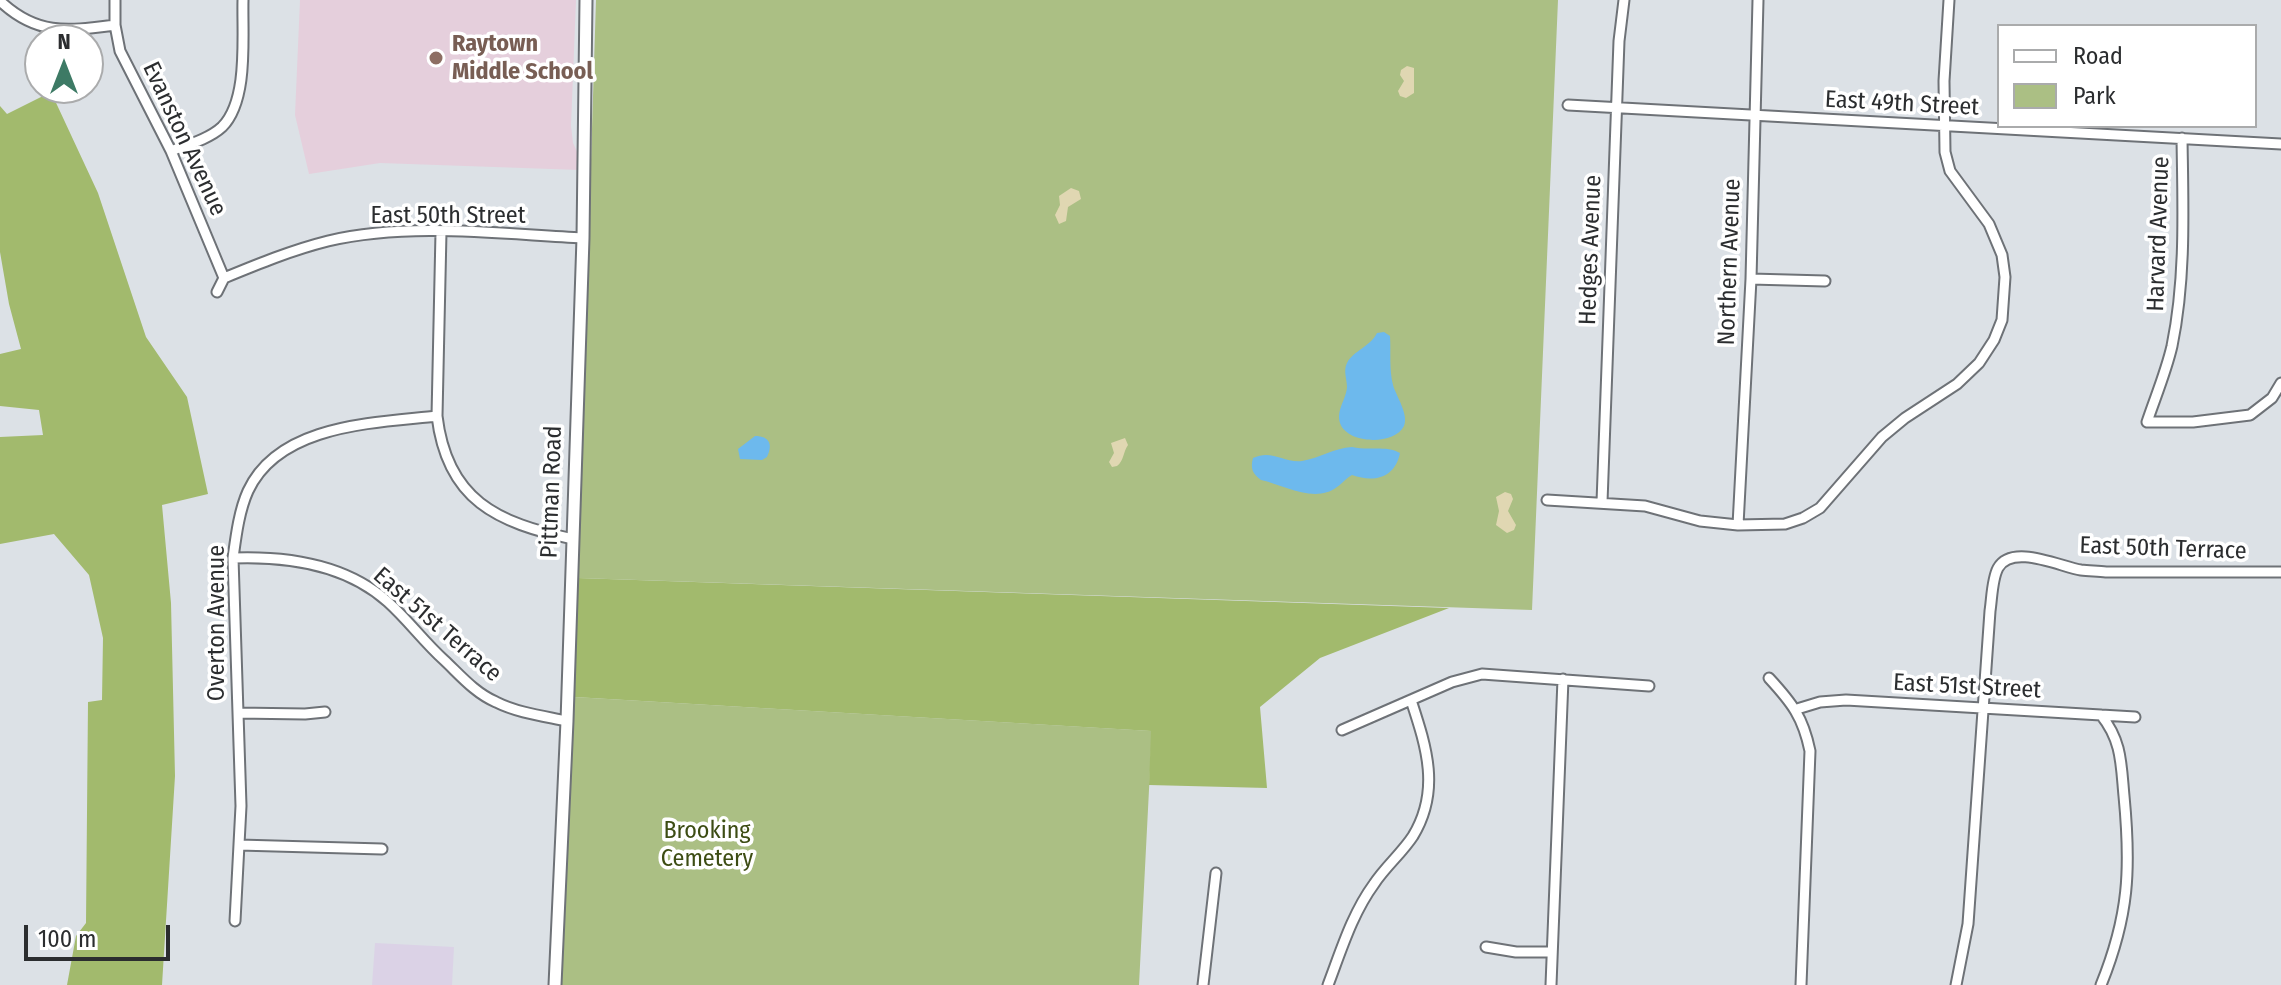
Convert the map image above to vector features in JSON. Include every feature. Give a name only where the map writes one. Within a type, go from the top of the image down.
[{"type":"street","name":"Evanston Avenue","points":[[115,0],[115,25],[120,51],[171,151],[224,278]]},
{"type":"street","points":[[171,151],[220,129],[237,104],[241,80],[243,0]]},
{"type":"street","name":"Pittman Road","points":[[555,985],[583,238],[586,0]]},
{"type":"street","name":"Hedges Avenue","points":[[1602,502],[1619,41],[1624,0]]},
{"type":"street","name":"Northern Avenue","points":[[1738,525],[1751,279],[1758,0]]},
{"type":"street","points":[[1547,500],[1645,506],[1700,521],[1738,525],[1785,524],[1820,508],[1882,437],[1957,384],[1979,363],[1994,340],[2004,304],[2002,255],[1989,224],[1950,171],[1945,152],[1944,81],[1949,0]]},
{"type":"street","points":[[0,1],[23,19],[44,28],[72,30],[115,25]]},
{"type":"street","name":"East 49th Street","points":[[1568,105],[2281,144]]},
{"type":"street","name":"Harvard Avenue","points":[[2182,138],[2181,291],[2171,349],[2147,422],[2193,422],[2250,415],[2272,398],[2281,383]]},
{"type":"street","points":[[441,232],[437,416],[448,464],[473,497],[494,513],[517,525],[573,539]]},
{"type":"street","name":"East 50th Street","points":[[224,278],[279,255],[330,241],[382,233],[441,232],[583,238]]},
{"type":"street","points":[[217,292],[224,278]]},
{"type":"street","points":[[1751,279],[1825,281]]},
{"type":"street","name":"Overton Avenue","points":[[235,921],[241,806],[233,558],[238,524],[248,491],[262,470],[280,452],[303,441],[374,423],[437,416]]},
{"type":"street","name":"East 50th Terrace","points":[[1985,708],[1990,611],[1997,569],[2003,562],[2020,557],[2042,558],[2082,570],[2106,572],[2281,572]]},
{"type":"street","name":"East 51st Terrace","points":[[233,558],[293,559],[353,578],[390,603],[415,633],[478,692],[519,712],[567,721]]},
{"type":"street","points":[[1342,730],[1452,682],[1482,674],[1649,686]]},
{"type":"street","points":[[1769,678],[1797,709],[1806,729],[1810,751],[1801,985]]},
{"type":"street","points":[[1551,985],[1563,679]]},
{"type":"street","points":[[1328,985],[1355,916],[1373,884],[1413,836],[1423,811],[1429,785],[1429,758],[1411,700]]},
{"type":"street","name":"East 51st Street","points":[[1797,709],[1820,702],[1846,700],[2135,717]]},
{"type":"street","points":[[1956,985],[1968,924],[1985,708]]},
{"type":"street","points":[[238,713],[325,712]]},
{"type":"street","points":[[2101,715],[2113,730],[2120,750],[2130,852],[2118,939],[2101,985]]},
{"type":"street","points":[[239,845],[382,849]]},
{"type":"street","points":[[1203,985],[1216,873]]},
{"type":"street","points":[[1486,947],[1516,952],[1552,952]]},
{"type":"shaded area","name":"Raytown Middle School","points":[[300,0],[576,0],[571,126],[580,170],[380,163],[309,174],[295,115]]},
{"type":"shaded area","points":[[375,943],[454,947],[452,985],[372,985]]},
{"type":"green space","points":[[596,0],[1558,0],[1532,610],[578,578]]},
{"type":"green space","points":[[27,104],[57,104],[98,193],[146,337],[187,397],[208,494],[162,505],[171,603],[175,776],[162,985],[67,985],[76,936],[86,923],[88,702],[102,700],[103,638],[89,575],[54,534],[0,544],[0,437],[43,435],[39,410],[0,406],[0,354],[21,349],[0,252],[0,106],[7,114]]},
{"type":"green space","points":[[578,578],[1449,608],[1320,658],[1260,707],[1267,788],[1149,785],[1151,731],[574,697]]},
{"type":"green space","name":"Brooking Cemetery","points":[[574,697],[1152,731],[1139,985],[560,985]]},
{"type":"sand","points":[[1407,66],[1414,68],[1414,93],[1406,98],[1400,96],[1398,91],[1404,81],[1401,70]]},
{"type":"sand","points":[[1071,188],[1079,191],[1081,199],[1068,207],[1066,221],[1059,224],[1055,215],[1060,205],[1059,196]]},
{"type":"sand","points":[[1125,438],[1128,445],[1122,459],[1112,467],[1109,462],[1114,453],[1111,443]]},
{"type":"sand","points":[[1505,492],[1511,494],[1513,499],[1508,511],[1516,525],[1514,530],[1507,533],[1496,525],[1499,511],[1496,497]]},
{"type":"water","points":[[1384,332],[1390,336],[1392,379],[1405,421],[1399,432],[1391,437],[1371,440],[1344,430],[1339,414],[1347,387],[1346,366],[1377,333]]},
{"type":"water","points":[[755,436],[769,442],[767,457],[762,460],[740,459],[738,449]]},
{"type":"water","points":[[1352,447],[1389,449],[1400,453],[1388,473],[1376,478],[1352,475],[1337,487],[1319,494],[1299,492],[1261,480],[1252,468],[1253,458],[1260,456],[1302,461]]},
{"type":"place","name":"Raytown Middle School","points":[[436,58]]}]
